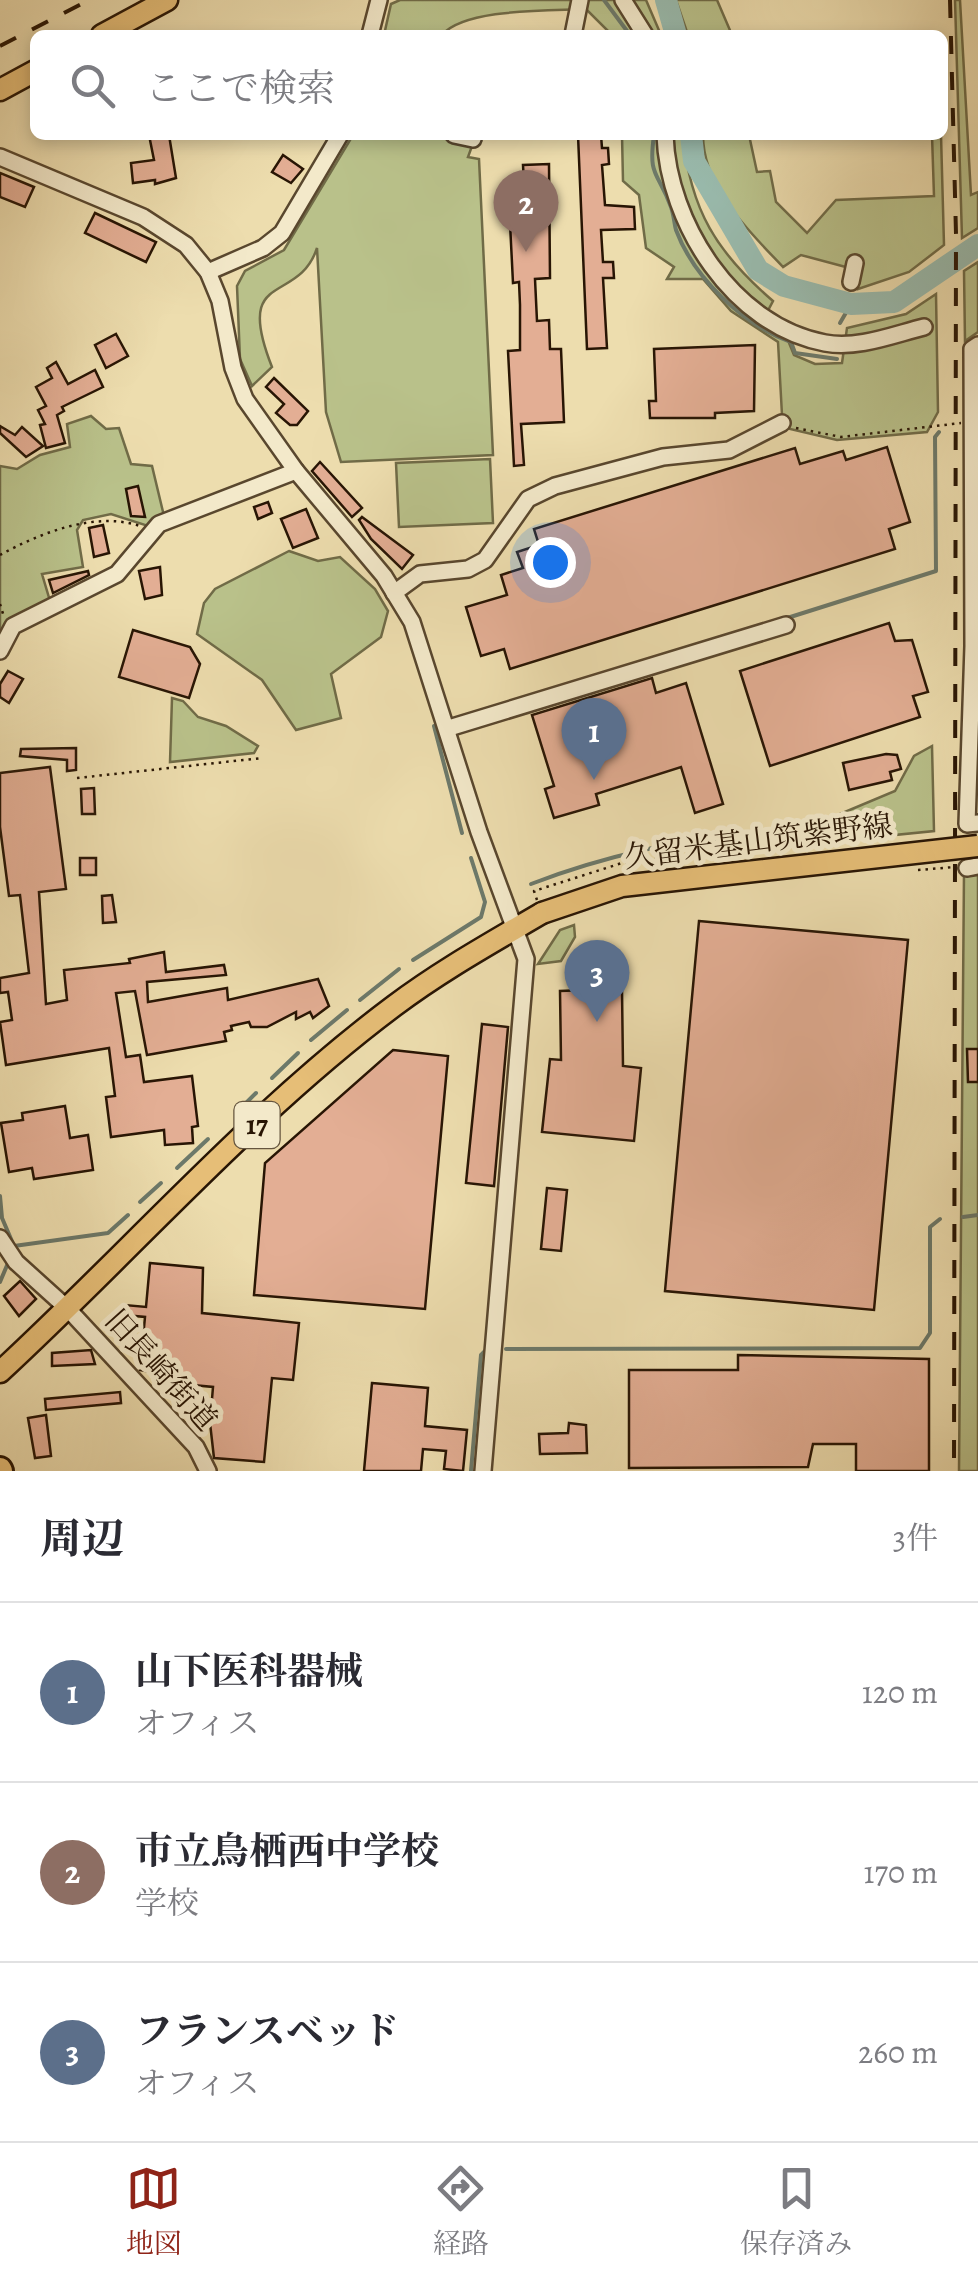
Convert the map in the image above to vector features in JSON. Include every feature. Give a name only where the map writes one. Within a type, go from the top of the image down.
[{"type":"main road","points":[[111,30],[167,0]]},
{"type":"main road","points":[[0,90],[30,74]]},
{"type":"main road","name":"久留米基山筑紫野線","points":[[0,1372],[266,1116],[392,1008],[474,950],[542,914],[622,886],[978,846]]},
{"type":"street","points":[[371,30],[379,0]]},
{"type":"street","points":[[574,30],[580,0]]},
{"type":"street","points":[[624,0],[641,30]]},
{"type":"street","points":[[208,272],[263,248],[282,233],[337,140]]},
{"type":"street","points":[[666,140],[670,179],[699,245],[722,277],[759,314],[805,336],[846,345],[924,327]]},
{"type":"street","points":[[0,158],[143,217],[186,245],[208,272],[220,301],[233,368],[245,399],[412,622],[449,728],[479,832],[526,959],[527,986],[483,1471]]},
{"type":"street","points":[[851,282],[855,263]]},
{"type":"street","points":[[978,345],[972,349],[973,646],[967,824],[978,823]]},
{"type":"street","points":[[394,593],[420,574],[468,569],[485,560],[528,499],[555,486],[664,457],[729,450],[782,423]]},
{"type":"street","points":[[0,651],[13,626],[117,574],[150,530],[296,471]]},
{"type":"street","points":[[449,728],[786,625]]},
{"type":"street","name":"旧長崎街道","points":[[0,1238],[16,1262],[68,1310],[196,1447],[208,1471]]},
{"type":"path","points":[[782,423],[841,437],[972,423]]},
{"type":"path","points":[[0,555],[34,536],[99,522],[118,519],[150,530]]},
{"type":"path","points":[[77,778],[262,758]]},
{"type":"green space","points":[[400,0],[646,0],[659,30],[607,30],[586,9],[488,15],[448,30],[385,30],[391,4]]},
{"type":"green space","points":[[676,0],[717,0],[730,30],[686,30]]},
{"type":"green space","points":[[955,0],[960,0],[971,195],[978,192],[978,228],[962,238]]},
{"type":"green space","points":[[350,140],[474,140],[468,157],[479,159],[493,455],[341,462],[326,412],[317,248],[308,266],[264,301],[260,315],[262,336],[272,367],[252,386],[240,359],[237,286],[245,271],[284,250]]},
{"type":"green space","points":[[622,140],[684,140],[692,186],[710,228],[736,265],[773,301],[762,322],[785,333],[794,355],[815,364],[842,363],[847,328],[906,314],[936,294],[938,412],[927,432],[837,440],[790,429],[782,415],[778,342],[731,311],[703,279],[667,279],[674,267],[646,248],[639,195],[623,181]]},
{"type":"green space","points":[[704,140],[750,140],[757,172],[770,171],[776,202],[807,233],[836,200],[934,196],[932,140],[941,140],[944,245],[909,272],[858,289],[857,270],[801,255],[783,267],[730,207],[719,191]]},
{"type":"green space","points":[[978,262],[978,332],[965,341],[964,271]]},
{"type":"green space","points":[[91,416],[106,429],[119,428],[131,464],[152,466],[164,516],[148,526],[111,514],[83,520],[77,530],[83,567],[42,574],[50,601],[0,637],[0,466],[17,469],[40,455],[70,447],[67,424]]},
{"type":"green space","points":[[490,459],[493,523],[399,527],[396,463]]},
{"type":"green space","points":[[289,551],[318,561],[340,557],[375,589],[388,611],[381,637],[331,674],[341,718],[296,730],[262,680],[197,634],[204,603],[215,589]]},
{"type":"green space","points":[[172,698],[183,701],[198,717],[226,726],[258,746],[254,753],[170,762]]},
{"type":"green space","points":[[932,746],[934,831],[805,844],[809,827],[895,791],[914,756]]},
{"type":"green space","points":[[978,871],[978,1471],[959,1471],[964,873]]},
{"type":"green space","points":[[574,925],[575,937],[561,961],[538,964],[560,930]]},
{"type":"building","points":[[150,140],[170,140],[176,178],[155,184],[155,180],[133,183],[131,163],[154,160]]},
{"type":"building","points":[[578,140],[601,140],[602,148],[608,148],[609,164],[602,165],[605,205],[634,207],[635,229],[601,230],[603,262],[613,262],[614,278],[603,278],[607,348],[587,349]]},
{"type":"building","points":[[283,155],[303,169],[291,183],[272,172]]},
{"type":"building","points":[[549,164],[550,278],[535,279],[537,321],[549,320],[550,349],[561,349],[564,422],[521,424],[524,465],[514,466],[508,351],[520,350],[520,305],[519,282],[513,283],[509,203],[525,202],[523,165]]},
{"type":"building","points":[[0,173],[34,187],[25,207],[0,197]]},
{"type":"building","points":[[95,213],[156,242],[146,262],[85,233]]},
{"type":"building","points":[[116,334],[128,356],[106,368],[95,345]]},
{"type":"building","points":[[755,345],[754,411],[715,413],[715,418],[650,418],[649,401],[656,401],[654,349]]},
{"type":"building","points":[[56,362],[68,384],[95,370],[103,387],[62,407],[64,411],[57,415],[65,443],[46,448],[40,425],[45,424],[38,410],[46,406],[36,387],[52,378],[47,368]]},
{"type":"building","points":[[274,378],[308,411],[297,425],[290,425],[276,413],[284,404],[266,387]]},
{"type":"building","points":[[0,426],[15,435],[22,427],[43,446],[26,457],[0,433]]},
{"type":"building","points":[[887,447],[910,522],[889,529],[895,549],[510,669],[504,649],[481,656],[466,607],[507,595],[501,575],[523,568],[517,552],[539,545],[534,529],[795,448],[800,464],[843,451],[846,460]]},
{"type":"building","points":[[320,462],[362,508],[352,517],[312,471]]},
{"type":"building","points":[[138,486],[145,517],[131,516],[126,489]]},
{"type":"building","points":[[268,502],[272,513],[258,519],[254,507]]},
{"type":"building","points":[[306,509],[318,538],[293,548],[281,519]]},
{"type":"building","points":[[362,517],[413,555],[402,569],[371,539],[359,520]]},
{"type":"building","points":[[103,525],[109,553],[94,557],[89,528]]},
{"type":"building","points":[[160,567],[162,595],[145,599],[139,571]]},
{"type":"building","points":[[88,571],[89,575],[53,593],[49,580]]},
{"type":"building","points":[[889,623],[895,641],[912,640],[928,692],[913,696],[920,717],[770,766],[740,671]]},
{"type":"building","points":[[133,630],[190,647],[200,664],[189,698],[119,677]]},
{"type":"building","points":[[8,671],[23,679],[9,703],[0,697],[0,684]]},
{"type":"building","points":[[652,678],[656,693],[686,683],[723,804],[695,813],[681,767],[596,794],[599,805],[554,818],[545,789],[554,786],[532,715]]},
{"type":"building","points":[[76,748],[76,770],[67,771],[67,760],[20,756],[21,749]]},
{"type":"building","points":[[897,755],[901,769],[890,772],[892,780],[849,790],[843,763]]},
{"type":"building","points":[[50,767],[66,889],[39,892],[46,1004],[67,1000],[64,970],[130,963],[129,959],[164,952],[166,972],[224,965],[226,975],[147,982],[148,1002],[227,988],[228,1000],[318,979],[329,1006],[313,1018],[310,1012],[296,1019],[296,1012],[267,1027],[251,1027],[249,1022],[231,1026],[232,1030],[224,1032],[226,1041],[147,1055],[135,991],[116,993],[126,1057],[140,1055],[144,1082],[192,1076],[198,1126],[192,1127],[193,1143],[165,1145],[164,1130],[111,1137],[106,1097],[115,1096],[109,1048],[6,1065],[0,1022],[12,1020],[8,992],[0,993],[0,978],[29,973],[20,895],[9,896],[0,827],[0,773]]},
{"type":"building","points":[[94,788],[95,814],[82,814],[81,789]]},
{"type":"building","points":[[80,858],[96,858],[96,875],[80,875]]},
{"type":"building","points":[[112,895],[116,922],[103,923],[102,896]]},
{"type":"building","points":[[699,921],[908,940],[874,1310],[665,1291]]},
{"type":"building","points":[[560,991],[622,991],[623,1066],[641,1068],[634,1141],[542,1132],[550,1059],[561,1060]]},
{"type":"building","points":[[482,1024],[508,1027],[494,1186],[466,1183]]},
{"type":"building","points":[[967,1049],[978,1049],[978,1082],[968,1082]]},
{"type":"building","points":[[393,1050],[448,1056],[425,1309],[254,1295],[265,1163]]},
{"type":"building","points":[[65,1106],[70,1138],[88,1135],[93,1170],[34,1179],[32,1168],[9,1172],[1,1123],[23,1120],[22,1113]]},
{"type":"building","points":[[547,1188],[567,1190],[561,1251],[541,1249]]},
{"type":"building","points":[[150,1263],[203,1268],[202,1313],[299,1323],[293,1380],[272,1378],[264,1462],[214,1458],[210,1423],[213,1387],[171,1383],[171,1376],[140,1370],[145,1317],[124,1315],[125,1305],[146,1307]]},
{"type":"building","points":[[20,1281],[36,1299],[19,1316],[4,1296]]},
{"type":"building","points":[[91,1350],[95,1364],[52,1366],[52,1353]]},
{"type":"building","points":[[738,1355],[929,1359],[929,1471],[856,1471],[856,1444],[813,1444],[808,1467],[629,1468],[629,1370],[738,1370]]},
{"type":"building","points":[[372,1383],[428,1388],[425,1426],[467,1430],[463,1471],[444,1469],[446,1451],[423,1449],[421,1471],[364,1471]]},
{"type":"building","points":[[120,1392],[121,1403],[46,1410],[45,1399]]},
{"type":"building","points":[[46,1415],[51,1456],[35,1458],[28,1418]]},
{"type":"building","points":[[569,1423],[586,1425],[587,1453],[540,1454],[539,1434],[568,1433]]},
{"type":"waterway","points":[[604,0],[626,30]]},
{"type":"waterway","points":[[666,0],[675,30]]},
{"type":"waterway","points":[[654,140],[655,174],[671,207],[676,230],[708,282],[738,312],[791,342],[795,353],[837,359]]},
{"type":"waterway","points":[[692,140],[694,161],[758,270],[784,286],[851,304],[894,302],[978,245]]},
{"type":"waterway","points":[[840,323],[851,304]]},
{"type":"waterway","points":[[784,619],[936,571],[935,437],[939,432]]},
{"type":"waterway","points":[[434,726],[462,833]]},
{"type":"waterway","points":[[531,884],[611,858],[676,843],[734,839],[755,843]]},
{"type":"waterway","points":[[413,960],[481,917],[485,902],[471,858]]},
{"type":"waterway","points":[[360,1000],[399,969]]},
{"type":"waterway","points":[[311,1040],[347,1010]]},
{"type":"waterway","points":[[272,1078],[298,1053]]},
{"type":"waterway","points":[[246,1103],[256,1093]]},
{"type":"waterway","points":[[177,1168],[208,1139]]},
{"type":"waterway","points":[[140,1202],[161,1183]]},
{"type":"waterway","points":[[0,1196],[2,1218],[14,1246],[108,1233],[128,1215]]},
{"type":"waterway","points":[[963,1217],[978,1215]]},
{"type":"waterway","points":[[506,1349],[920,1348],[930,1333],[930,1227],[940,1219]]},
{"type":"waterway","points":[[0,1282],[8,1263]]},
{"type":"waterway","points":[[471,1471],[481,1355],[486,1350]]},
{"type":"railway","points":[[31,30],[89,0]]},
{"type":"railway","points":[[950,0],[956,234],[954,1471]]},
{"type":"railway","points":[[0,46],[30,30]]},
{"type":"place","name":"市立鳥栖西中学校","points":[[526,252]]},
{"type":"place","name":"山下医科器械","points":[[594,780]]},
{"type":"place","name":"フランスベッド","points":[[597,1022]]}]
